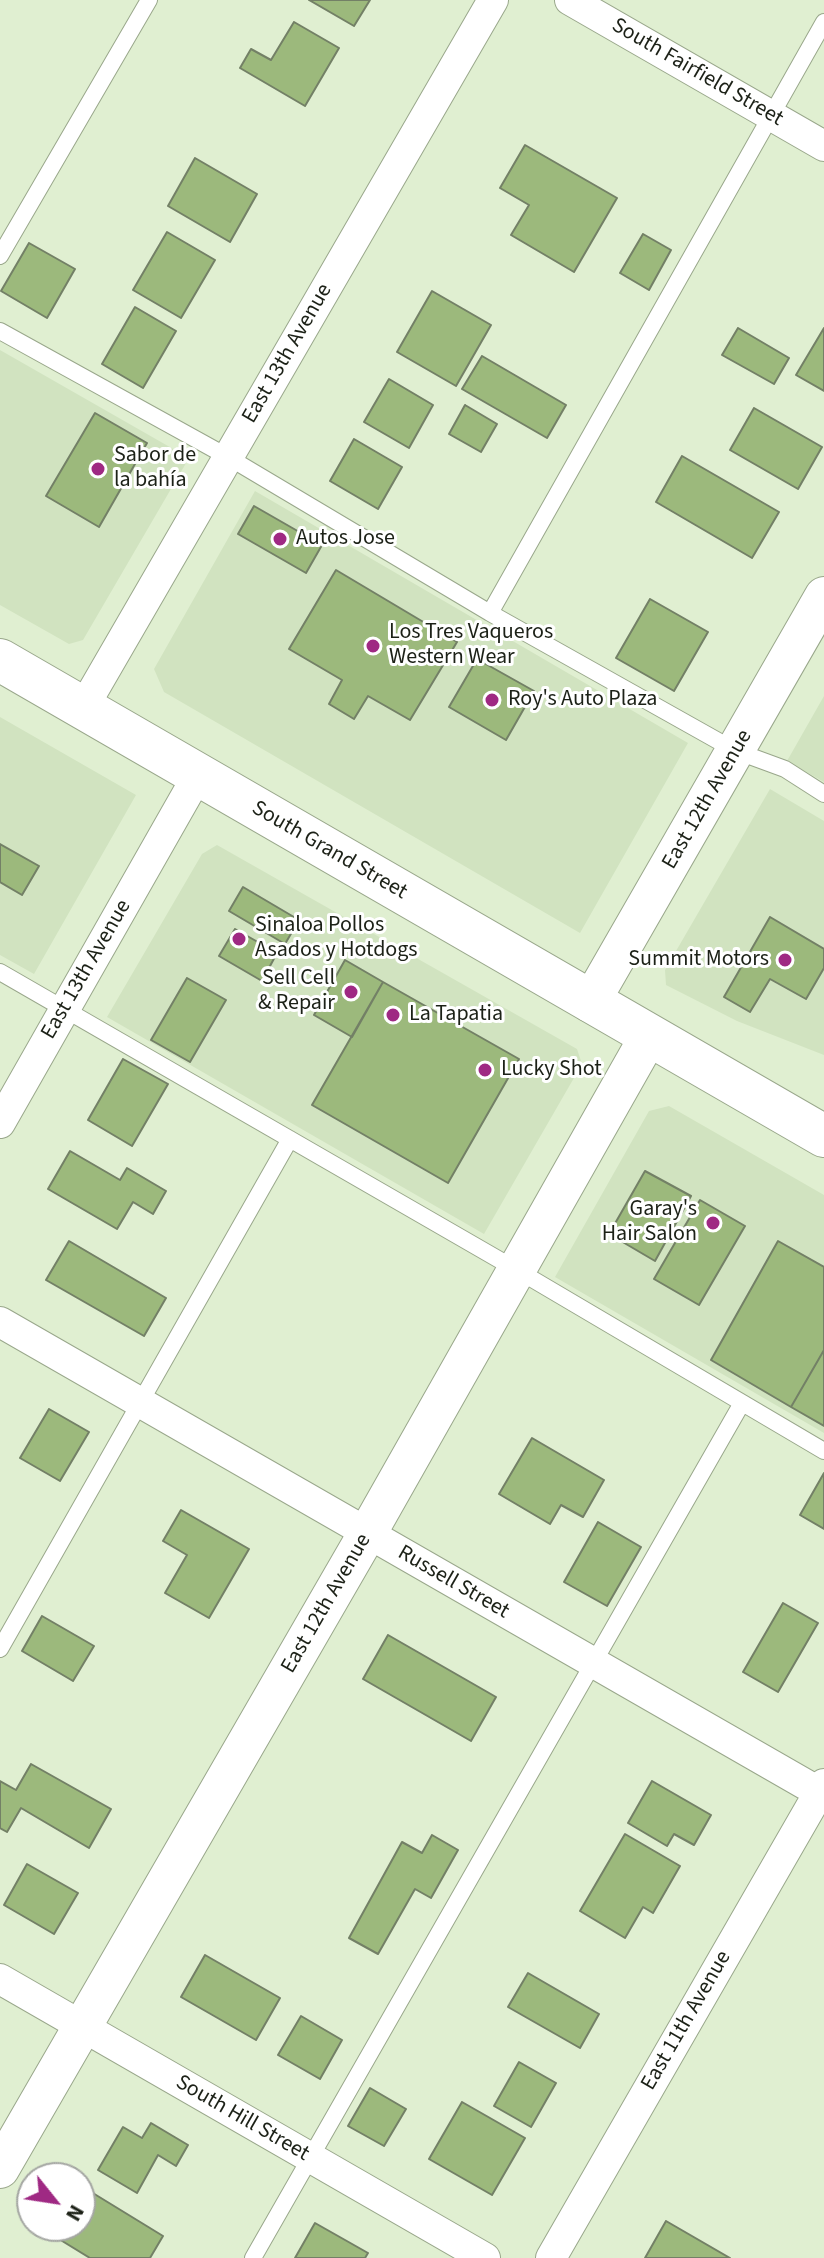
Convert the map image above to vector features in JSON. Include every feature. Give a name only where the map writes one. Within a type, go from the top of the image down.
[{"type":"main road","name":"South Grand Street","points":[[0,660],[590,1003],[819,1131]]},
{"type":"street","name":"East 13th Avenue","points":[[83,708],[493,0]]},
{"type":"street","name":"South Fairfield Street","points":[[570,0],[824,146]]},
{"type":"street","name":"East 12th Avenue","points":[[590,1003],[824,596]]},
{"type":"street","name":"East 13th Avenue","points":[[0,1123],[198,775]]},
{"type":"street","name":"East 12th Avenue","points":[[0,2169],[367,1534],[649,1036]]},
{"type":"street","name":"Russell Street","points":[[0,1322],[822,1791]]},
{"type":"street","name":"East 11th Avenue","points":[[551,2258],[822,1791]]},
{"type":"street","name":"South Hill Street","points":[[0,1979],[485,2258]]},
{"type":"lane","points":[[0,256],[149,0]]},
{"type":"lane","points":[[490,613],[824,22]]},
{"type":"lane","points":[[0,331],[228,457],[490,613],[736,751],[785,769],[824,794]]},
{"type":"lane","points":[[0,972],[824,1451]]},
{"type":"lane","points":[[0,1649],[290,1139]]},
{"type":"lane","points":[[253,2258],[742,1403]]},
{"type":"shaded area","points":[[0,350],[189,458],[83,640],[69,644],[0,605]]},
{"type":"shaded area","points":[[255,491],[688,743],[580,933],[164,692],[154,669]]},
{"type":"shaded area","points":[[824,696],[824,782],[787,761]]},
{"type":"shaded area","points":[[0,717],[136,795],[34,974],[0,955]]},
{"type":"shaded area","points":[[770,789],[824,821],[824,1055],[737,1021],[666,985],[665,970]]},
{"type":"shaded area","points":[[217,845],[577,1049],[582,1064],[484,1234],[107,1017],[202,854]]},
{"type":"shaded area","points":[[669,1106],[824,1195],[824,1433],[555,1277],[649,1111]]},
{"type":"building","points":[[309,0],[370,0],[354,26]]},
{"type":"building","points":[[294,22],[339,48],[305,106],[240,68],[251,49],[271,60]]},
{"type":"building","points":[[525,145],[617,198],[574,272],[511,235],[529,205],[500,188]]},
{"type":"building","points":[[195,158],[257,194],[230,242],[168,206]]},
{"type":"building","points":[[167,232],[215,260],[181,318],[133,290]]},
{"type":"building","points":[[643,234],[671,250],[649,290],[620,273]]},
{"type":"building","points":[[29,243],[75,269],[47,318],[1,291]]},
{"type":"building","points":[[432,291],[491,325],[456,386],[397,352]]},
{"type":"building","points":[[135,307],[176,331],[143,388],[102,364]]},
{"type":"building","points":[[738,328],[789,358],[774,384],[722,355]]},
{"type":"building","points":[[824,328],[824,391],[796,375]]},
{"type":"building","points":[[482,356],[566,405],[547,438],[462,389]]},
{"type":"building","points":[[389,379],[433,405],[409,448],[364,422]]},
{"type":"building","points":[[465,405],[497,424],[481,452],[449,434]]},
{"type":"building","points":[[754,408],[822,447],[798,489],[730,450]]},
{"type":"building","points":[[95,413],[147,443],[99,527],[46,496]]},
{"type":"building","points":[[354,439],[402,467],[378,509],[330,481]]},
{"type":"building","points":[[682,456],[779,512],[752,558],[656,502]]},
{"type":"building","points":[[254,506],[322,545],[306,573],[238,534]]},
{"type":"building","points":[[336,570],[457,642],[410,720],[368,696],[354,719],[329,704],[342,680],[289,649]]},
{"type":"building","points":[[650,599],[708,632],[674,691],[616,658]]},
{"type":"building","points":[[477,659],[534,691],[506,740],[449,707]]},
{"type":"building","points":[[0,844],[39,866],[22,895],[0,882]]},
{"type":"building","points":[[243,887],[299,920],[285,944],[229,911]]},
{"type":"building","points":[[770,917],[824,949],[824,968],[806,999],[770,979],[750,1012],[724,997]]},
{"type":"building","points":[[235,929],[277,953],[262,981],[219,956]]},
{"type":"building","points":[[345,960],[383,982],[352,1037],[314,1015]]},
{"type":"building","points":[[187,978],[226,1000],[190,1062],[151,1040]]},
{"type":"building","points":[[383,982],[519,1059],[448,1183],[312,1105]]},
{"type":"building","points":[[123,1059],[168,1084],[132,1146],[88,1120]]},
{"type":"building","points":[[70,1151],[120,1180],[127,1168],[166,1191],[153,1214],[133,1202],[117,1229],[48,1189]]},
{"type":"building","points":[[645,1171],[691,1196],[655,1261],[609,1234]]},
{"type":"building","points":[[700,1200],[745,1226],[699,1305],[654,1279]]},
{"type":"building","points":[[69,1241],[166,1298],[144,1336],[46,1280]]},
{"type":"building","points":[[778,1241],[824,1267],[824,1350],[791,1407],[711,1360]]},
{"type":"building","points":[[824,1350],[824,1426],[791,1407]]},
{"type":"building","points":[[49,1409],[89,1432],[60,1481],[20,1458]]},
{"type":"building","points":[[532,1438],[604,1480],[583,1517],[561,1505],[550,1524],[499,1494]]},
{"type":"building","points":[[824,1473],[824,1529],[800,1515]]},
{"type":"building","points":[[181,1510],[249,1549],[209,1618],[165,1593],[187,1555],[163,1541]]},
{"type":"building","points":[[598,1522],[641,1547],[607,1606],[564,1582]]},
{"type":"building","points":[[783,1603],[818,1623],[778,1692],[743,1672]]},
{"type":"building","points":[[42,1616],[94,1646],[73,1681],[22,1651]]},
{"type":"building","points":[[388,1635],[496,1697],[471,1741],[363,1679]]},
{"type":"building","points":[[31,1764],[111,1809],[89,1848],[21,1808],[7,1832],[0,1828],[0,1781],[16,1790]]},
{"type":"building","points":[[652,1781],[711,1815],[694,1845],[674,1834],[667,1846],[628,1823]]},
{"type":"building","points":[[625,1834],[680,1866],[653,1913],[643,1907],[625,1938],[580,1911]]},
{"type":"building","points":[[432,1835],[458,1850],[431,1898],[415,1889],[378,1954],[349,1938],[402,1842],[422,1853]]},
{"type":"building","points":[[27,1864],[78,1893],[54,1934],[4,1905]]},
{"type":"building","points":[[205,1955],[280,1998],[256,2040],[181,1997]]},
{"type":"building","points":[[528,1973],[599,2014],[580,2048],[508,2007]]},
{"type":"building","points":[[301,2016],[342,2040],[320,2079],[278,2055]]},
{"type":"building","points":[[519,2062],[556,2083],[531,2127],[494,2106]]},
{"type":"building","points":[[370,2088],[406,2109],[384,2146],[348,2126]]},
{"type":"building","points":[[462,2102],[525,2138],[492,2195],[429,2159]]},
{"type":"building","points":[[151,2123],[188,2145],[176,2166],[158,2155],[137,2193],[98,2170],[123,2127],[142,2138]]},
{"type":"building","points":[[96,2195],[163,2236],[150,2258],[90,2258],[64,2242],[96,2242]]},
{"type":"building","points":[[666,2221],[730,2258],[645,2258]]},
{"type":"building","points":[[315,2223],[368,2253],[365,2258],[295,2258]]},
{"type":"place","name":"Sabor de la bahía","points":[[98,469]]},
{"type":"place","name":"Autos Jose","points":[[280,539]]},
{"type":"place","name":"Los Tres Vaqueros Western Wear","points":[[373,646]]},
{"type":"place","name":"Roy's Auto Plaza","points":[[492,700]]},
{"type":"place","name":"Sinaloa Pollos Asados y Hotdogs","points":[[239,939]]},
{"type":"place","name":"Summit Motors","points":[[785,960]]},
{"type":"place","name":"Sell Cell & Repair","points":[[351,992]]},
{"type":"place","name":"La Tapatia","points":[[393,1015]]},
{"type":"place","name":"Lucky Shot","points":[[485,1070]]},
{"type":"place","name":"Garay's Hair Salon","points":[[713,1223]]}]
